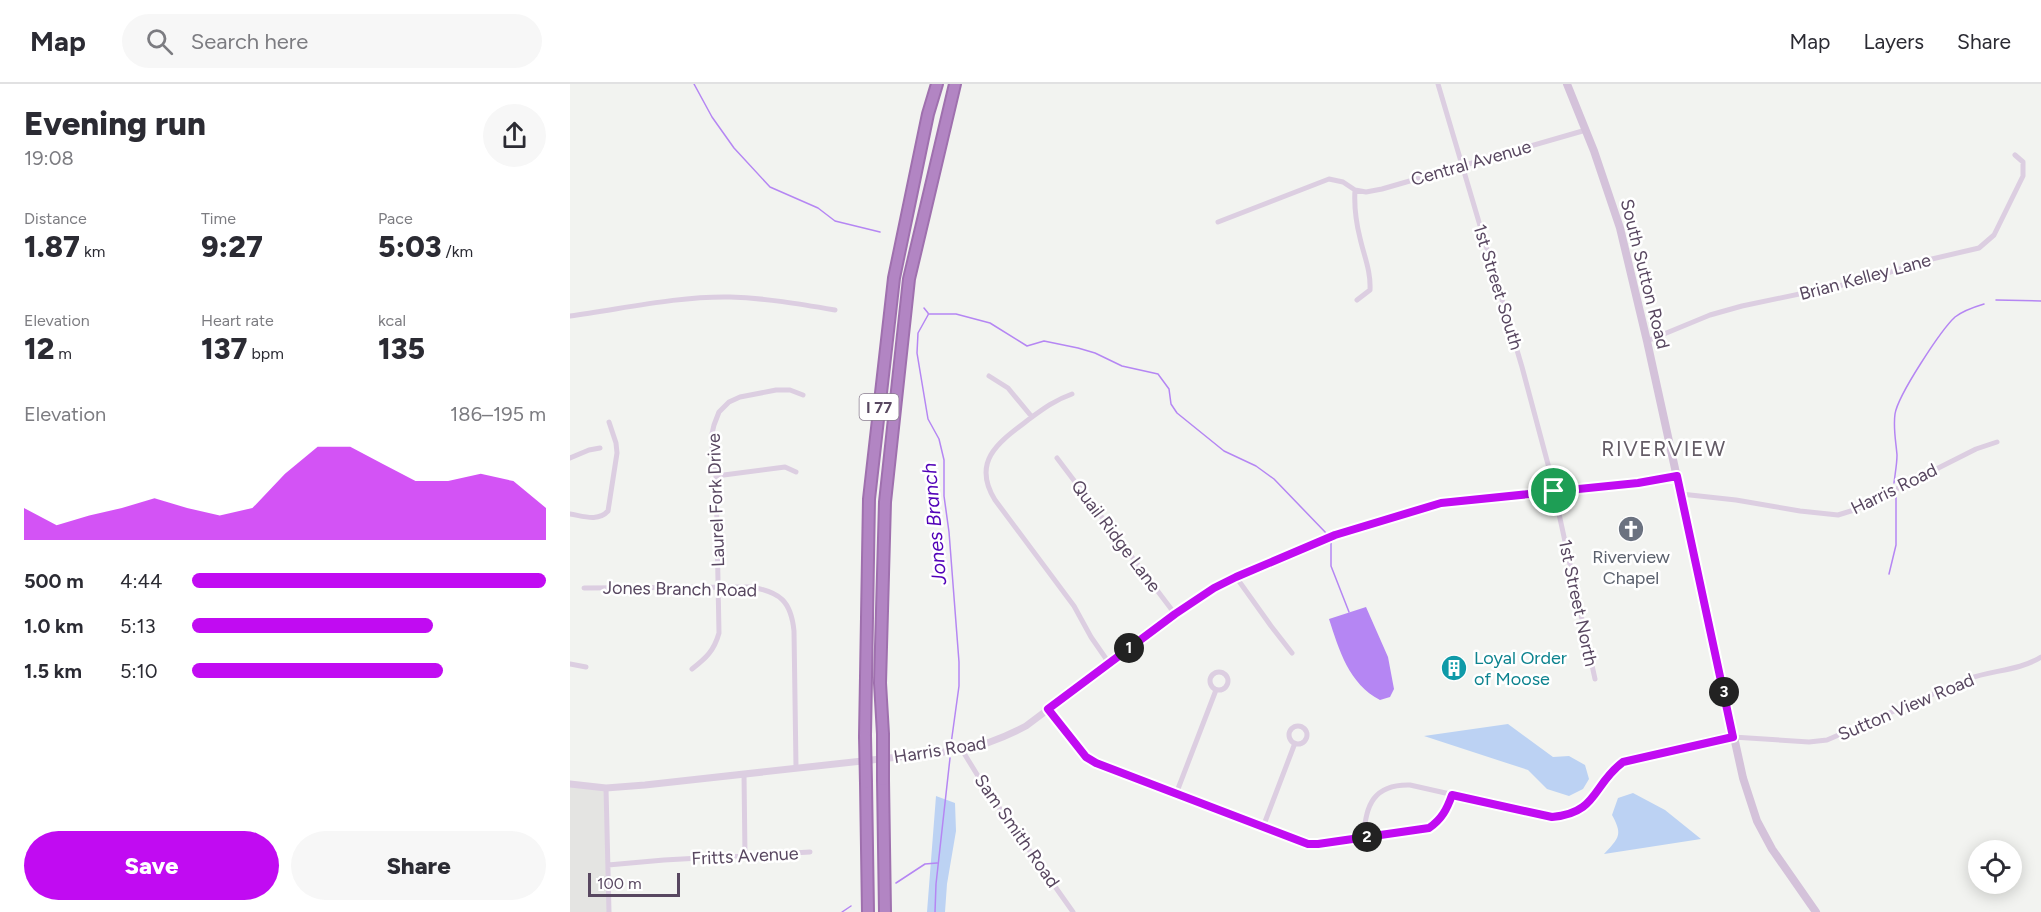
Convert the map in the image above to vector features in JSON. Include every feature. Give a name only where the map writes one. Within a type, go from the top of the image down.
[{"type":"highway","name":"I 77","points":[[868,912],[865,735],[869,499],[894,278],[936,84]]},
{"type":"highway","name":"I 77","points":[[885,912],[883,734],[880,683],[885,502],[909,279],[955,84]]},
{"type":"main road","name":"South Sutton Road","points":[[1567,84],[1586,130],[1620,228],[1743,778],[1757,821],[1772,849],[1816,912]]},
{"type":"street","name":"1st Street South","points":[[1438,84],[1522,366],[1554,491]]},
{"type":"street","name":"Central Avenue","points":[[1355,190],[1366,192],[1382,189],[1586,130]]},
{"type":"street","name":"Brian Kelley Lane","points":[[1647,341],[1710,315],[1742,306],[1871,279],[1919,262],[1979,248],[1994,236],[2023,176],[2023,162],[2016,155]]},
{"type":"street","points":[[1218,222],[1329,179],[1343,182],[1355,190],[1356,218],[1371,278],[1370,290],[1357,300]]},
{"type":"street","points":[[570,316],[683,300],[727,297],[764,298],[835,309]]},
{"type":"street","points":[[988,376],[1008,388],[1032,417]]},
{"type":"street","name":"Laurel Fork Drive","points":[[692,669],[708,656],[715,646],[719,633],[716,476],[711,438],[719,412],[729,402],[740,397],[776,390],[790,390],[803,394]]},
{"type":"street","points":[[1072,394],[1057,399],[1001,441],[992,451],[986,476],[989,489],[1074,606],[1109,663]]},
{"type":"street","points":[[570,514],[597,518],[608,512],[617,453],[609,422]]},
{"type":"street","name":"Harris Road","points":[[1681,494],[1727,498],[1838,515],[1857,509],[1976,449],[1997,442]]},
{"type":"street","points":[[570,458],[600,448]]},
{"type":"street","name":"Quail Ridge Lane","points":[[1057,458],[1175,614]]},
{"type":"street","points":[[716,476],[785,467],[795,472]]},
{"type":"street","name":"Harris Road","points":[[570,784],[606,788],[962,750],[984,745],[1004,738],[1026,726],[1175,614],[1236,577],[1335,535],[1441,503],[1638,483],[1677,476]]},
{"type":"street","name":"1st Street North","points":[[1554,491],[1595,679]]},
{"type":"street","points":[[1236,577],[1293,652]]},
{"type":"street","name":"Jones Branch Road","points":[[584,588],[718,588],[763,589],[774,592],[789,608],[795,631],[796,767]]},
{"type":"street","name":"Sutton View Road","points":[[1364,837],[1365,817],[1376,796],[1385,789],[1399,785],[1410,785],[1552,817],[1567,816],[1579,811],[1590,801],[1611,771],[1623,762],[1733,737],[1809,742],[1827,740],[1974,677],[2019,667],[2041,657]]},
{"type":"street","points":[[570,664],[586,667]]},
{"type":"street","points":[[1176,794],[1216,690]]},
{"type":"street","points":[[1048,709],[1086,757],[1096,763],[1308,844],[1429,828],[1439,821],[1446,811],[1452,795]]},
{"type":"street","points":[[1263,827],[1295,743]]},
{"type":"street","name":"Sam Smith Road","points":[[962,750],[986,789],[1072,912]]},
{"type":"street","points":[[744,774],[745,856]]},
{"type":"street","points":[[606,788],[609,912]]},
{"type":"street","name":"Fritts Avenue","points":[[608,865],[810,852]]},
{"type":"shaded area","points":[[1366,607],[1388,657],[1394,689],[1390,697],[1380,700],[1360,685],[1353,676],[1341,654],[1329,619]]},
{"type":"shaded area","points":[[1508,724],[1553,757],[1569,756],[1585,765],[1589,779],[1583,789],[1569,796],[1547,789],[1528,770],[1424,736]]},
{"type":"shaded area","points":[[570,786],[604,789],[608,912],[570,912]]},
{"type":"shaded area","points":[[1633,793],[1665,810],[1701,839],[1604,854],[1618,836],[1618,827],[1612,815],[1618,798]]},
{"type":"shaded area","points":[[936,796],[955,803],[956,831],[945,912],[927,912]]},
{"type":"waterway","name":"Jones Branch","points":[[694,84],[712,117],[734,148],[770,187],[818,208],[835,221],[880,232]]},
{"type":"waterway","points":[[1996,300],[2041,301]]},
{"type":"waterway","points":[[1894,483],[1897,455],[1895,414],[1904,393],[1921,363],[1955,317],[1984,304]]},
{"type":"waterway","name":"Jones Branch","points":[[924,308],[928,313]]},
{"type":"waterway","points":[[928,314],[956,314],[990,323],[1027,346],[1044,341],[1078,348],[1095,353],[1122,366],[1158,374],[1169,389],[1171,404],[1177,413],[1224,451],[1256,466],[1274,479],[1327,534]]},
{"type":"waterway","name":"Jones Branch","points":[[928,315],[918,333],[917,353],[928,419],[939,439],[944,460],[944,496],[959,662],[959,686],[951,744]]},
{"type":"waterway","points":[[1889,574],[1896,545],[1896,496]]},
{"type":"waterway","points":[[1331,543],[1331,566],[1349,612]]},
{"type":"waterway","name":"Jones Branch","points":[[935,912],[950,758]]},
{"type":"waterway","points":[[896,883],[925,864],[937,863]]},
{"type":"waterway","points":[[842,912],[851,906]]},
{"type":"place","name":"Riverview Chapel","points":[[1631,529]]},
{"type":"place","name":"Loyal Order of Moose","points":[[1454,668]]},
{"type":"district","name":"RIVERVIEW","points":[[1664,448]]},
{"type":"route","points":[[1677,476],[1733,737],[1623,762],[1611,771],[1590,801],[1579,811],[1567,816],[1552,817],[1452,795],[1446,811],[1439,821],[1429,828],[1308,844],[1096,763],[1086,757],[1048,709],[1175,614],[1214,588],[1247,572],[1335,535],[1418,509],[1441,503],[1554,491],[1638,483],[1677,476]]}]
